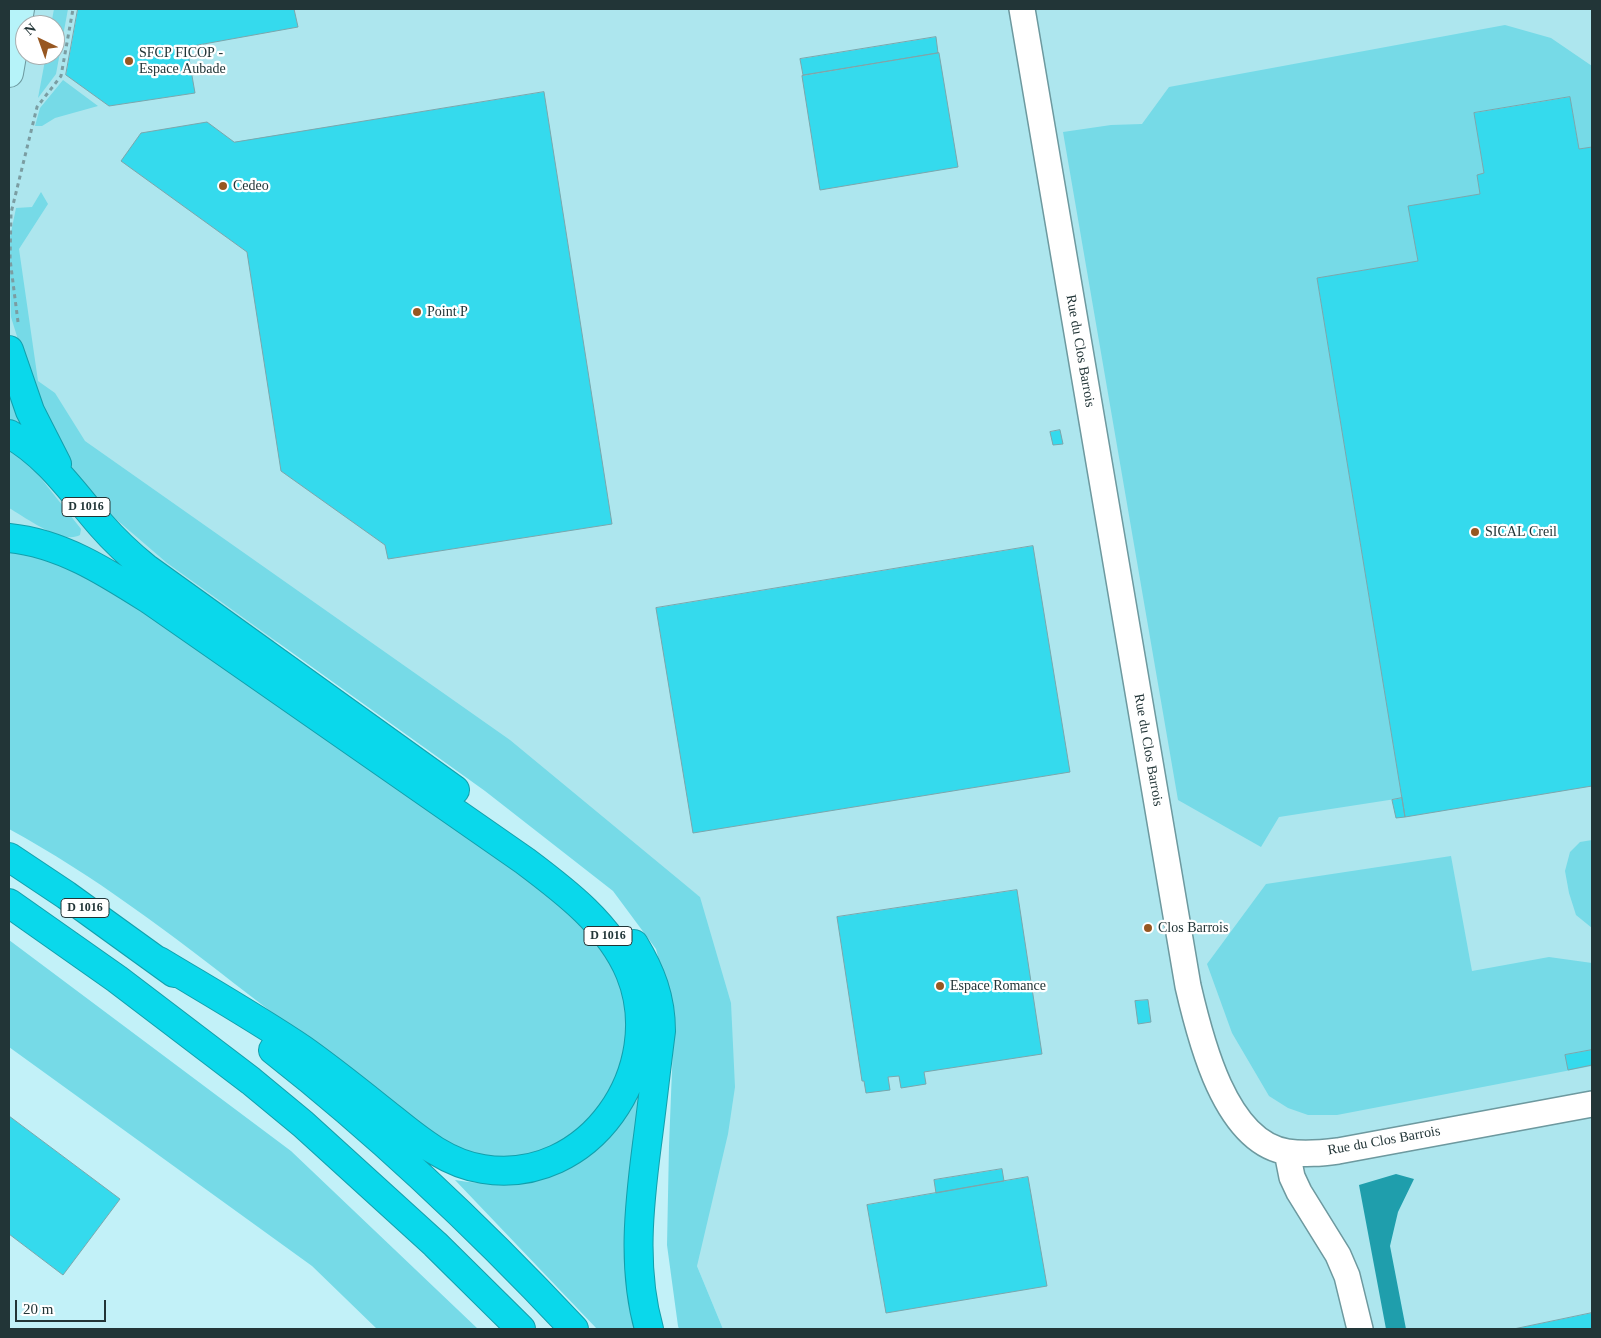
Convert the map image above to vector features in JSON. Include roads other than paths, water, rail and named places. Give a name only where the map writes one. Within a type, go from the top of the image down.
[{"type":"highway","name":"D 1016","points":[[14,340],[30,410],[50,451],[72,489]]},
{"type":"highway","name":"D 1016","points":[[9,434],[33,450],[72,489],[112,537],[146,568],[348,712],[561,868],[599,900],[629,935],[648,967],[655,985],[661,1014],[661,1031],[641,1189],[638,1234],[642,1299],[649,1329]]},
{"type":"highway","name":"D 1016","points":[[9,529],[35,542]]},
{"type":"highway","name":"D 1016","points":[[9,538],[52,547],[88,563],[150,600],[517,855],[560,888],[602,928],[614,944],[630,974],[640,1017],[635,1064],[627,1089],[613,1113],[578,1146],[564,1155],[539,1165],[510,1171],[482,1169],[456,1161],[427,1146],[302,1049],[159,962]]},
{"type":"highway","name":"D 1016","points":[[9,857],[66,895],[159,962],[294,1066],[381,1142],[470,1224],[574,1329]]},
{"type":"highway","name":"D 1016","points":[[9,903],[124,984],[303,1124],[428,1238],[521,1329]]},
{"type":"street","points":[[9,74],[20,9]]},
{"type":"street","name":"Rue du Clos Barrois","points":[[1022,9],[1194,1012],[1210,1067],[1226,1099],[1247,1128],[1270,1146],[1287,1152],[1322,1153],[1592,1104]]},
{"type":"street","points":[[1287,1152],[1292,1177],[1299,1192],[1338,1254],[1347,1276],[1360,1329]]},
{"type":"place","name":"SFCP FICOP - Espace Aubade","points":[[129,61]]},
{"type":"place","name":"Cedeo","points":[[223,186]]},
{"type":"place","name":"Point P","points":[[417,312]]},
{"type":"place","name":"SICAL Creil","points":[[1475,532]]},
{"type":"place","name":"Clos Barrois","points":[[1148,928]]},
{"type":"place","name":"Espace Romance","points":[[940,986]]}]
